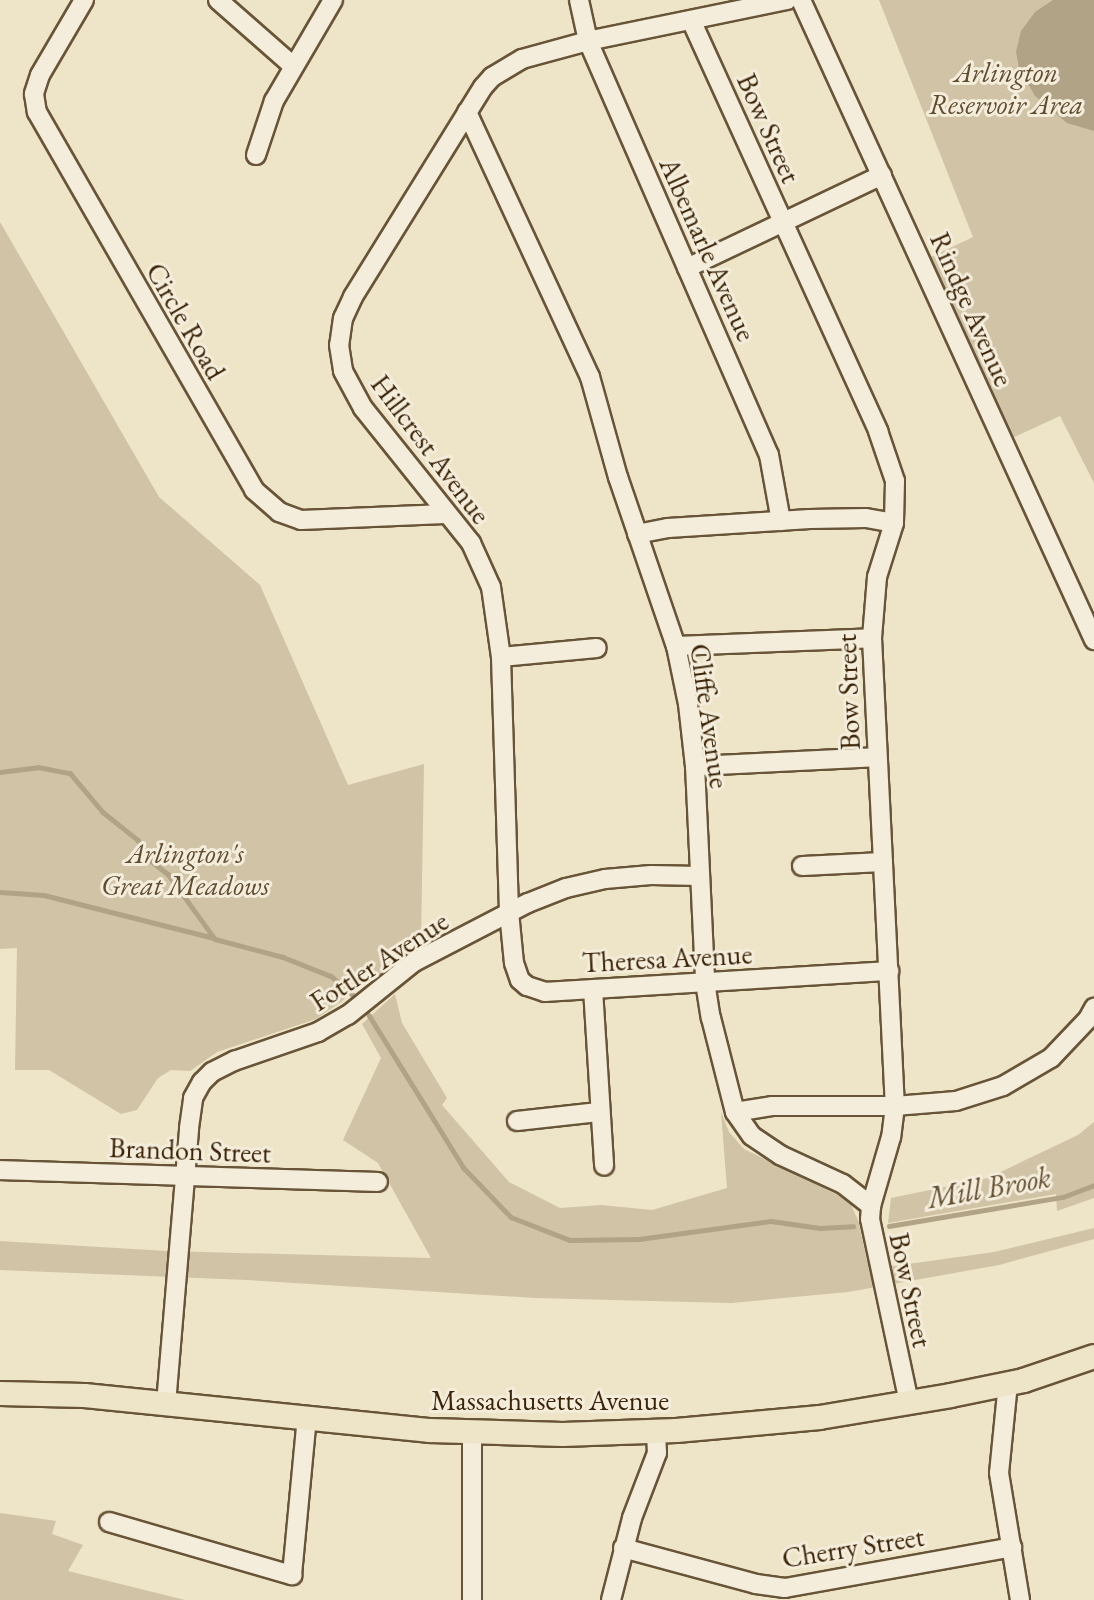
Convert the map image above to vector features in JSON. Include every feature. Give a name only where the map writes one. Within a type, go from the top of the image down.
[{"type":"main road","name":"Massachusetts Avenue","points":[[0,1393],[84,1395],[472,1432],[656,1431],[790,1420],[909,1402],[1008,1383],[1094,1356]]},
{"type":"street","name":"Circle Road","points":[[84,0],[40,75],[34,94],[37,112],[254,490],[279,512],[301,520],[444,514]]},
{"type":"street","points":[[218,0],[293,66]]},
{"type":"street","points":[[256,155],[266,120],[293,66],[333,0]]},
{"type":"street","name":"Albemarle Avenue","points":[[579,0],[588,41],[769,455],[781,521]]},
{"type":"street","name":"Hillcrest Avenue","points":[[509,912],[501,657],[495,604],[486,571],[471,543],[444,514],[363,408],[343,371],[339,345],[343,318],[353,297],[483,86],[512,64],[588,41],[787,0]]},
{"type":"street","name":"Rindge Avenue","points":[[801,0],[1094,639]]},
{"type":"street","name":"Bow Street","points":[[691,20],[886,449],[897,492],[894,523],[879,569],[872,638],[895,1106],[891,1137],[871,1206],[875,1249],[909,1402]]},
{"type":"street","name":"Cliffe Avenue","points":[[467,112],[590,377],[637,534],[676,646],[688,704],[695,766],[705,982],[711,1018],[735,1112],[752,1136],[780,1155],[843,1184],[871,1206]]},
{"type":"street","points":[[687,268],[882,175]]},
{"type":"street","points":[[637,534],[668,528],[781,521],[866,518],[894,523]]},
{"type":"street","points":[[676,646],[872,638]]},
{"type":"street","points":[[501,657],[597,648]]},
{"type":"street","points":[[695,766],[876,757]]},
{"type":"street","points":[[802,866],[883,862]]},
{"type":"street","name":"Fottler Avenue","points":[[166,1404],[193,1098],[212,1072],[234,1061],[318,1032],[348,1015],[414,962],[509,912],[566,888],[605,879],[651,875],[700,876]]},
{"type":"street","name":"Theresa Avenue","points":[[509,912],[517,974],[527,986],[545,992],[889,971]]},
{"type":"street","points":[[593,989],[604,1166]]},
{"type":"street","points":[[735,1112],[772,1106],[895,1106],[956,1101],[1003,1086],[1051,1058],[1088,1019],[1094,1008]]},
{"type":"street","points":[[517,1121],[599,1112]]},
{"type":"street","name":"Brandon Street","points":[[0,1170],[378,1182]]},
{"type":"street","points":[[1008,1383],[999,1473],[1020,1600]]},
{"type":"street","points":[[109,1522],[292,1575],[307,1417]]},
{"type":"street","points":[[611,1600],[623,1548],[657,1452],[656,1431]]},
{"type":"street","points":[[472,1432],[472,1600]]},
{"type":"street","name":"Cherry Street","points":[[623,1548],[772,1587],[816,1592],[1012,1547]]},
{"type":"green space","name":"Arlington Reservoir Area","points":[[879,0],[1094,0],[1094,483],[1060,416],[1012,438],[931,257],[973,237]]},
{"type":"green space","name":"Arlington's Great Meadows","points":[[0,222],[159,497],[260,585],[348,785],[424,764],[421,940],[424,947],[379,978],[373,973],[341,1002],[316,1019],[217,1052],[190,1071],[171,1070],[158,1078],[137,1110],[121,1114],[49,1070],[15,1070],[17,948],[0,949]]},
{"type":"green space","points":[[395,994],[402,1023],[447,1098],[442,1105],[509,1182],[560,1208],[601,1205],[652,1210],[727,1188],[721,1112],[729,1132],[744,1149],[838,1195],[851,1205],[858,1220],[867,1261],[894,1266],[994,1252],[1094,1228],[1094,1239],[999,1265],[848,1292],[731,1303],[535,1298],[248,1280],[0,1270],[0,1241],[166,1251],[431,1258],[378,1163],[343,1140],[381,1058],[362,1024]]},
{"type":"green space","points":[[1094,1122],[1094,1198],[1057,1211],[1056,1194],[888,1223],[891,1198],[988,1178],[1078,1135]]},
{"type":"green space","points":[[0,1513],[56,1521],[52,1534],[83,1545],[68,1571],[185,1600],[0,1600]]},
{"type":"shaded area","points":[[1053,0],[1094,0],[1094,131],[1067,123],[1035,96],[1019,68],[1016,52],[1021,31],[1035,12]]},
{"type":"waterway","name":"Mill Brook","points":[[0,772],[38,767],[70,773],[103,812],[138,840],[150,860],[168,874],[215,939],[283,957],[331,976],[355,997]]},
{"type":"waterway","points":[[0,892],[44,895],[214,938]]},
{"type":"waterway","points":[[369,1015],[464,1168],[511,1217],[570,1240],[639,1239],[771,1221],[820,1228],[853,1226]]},
{"type":"waterway","name":"Mill Brook","points":[[889,1226],[1063,1197],[1094,1185]]}]
